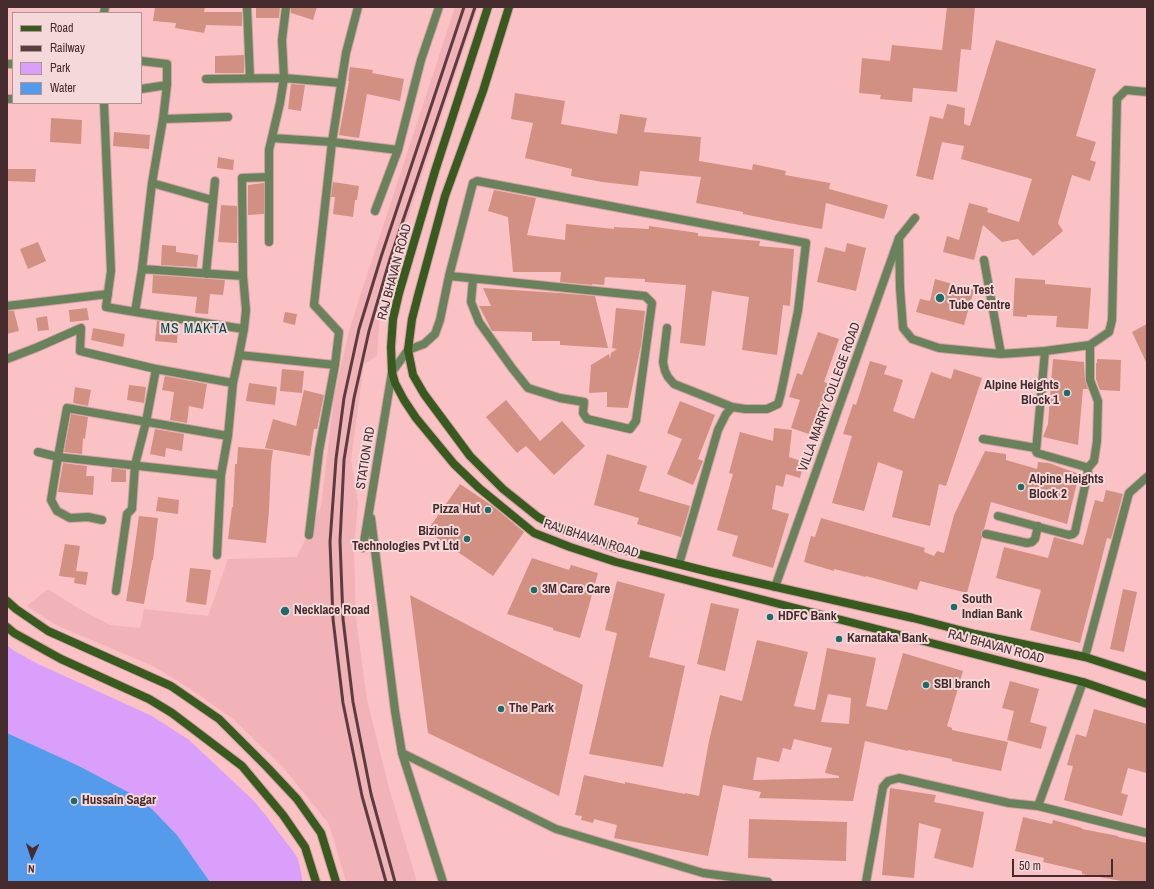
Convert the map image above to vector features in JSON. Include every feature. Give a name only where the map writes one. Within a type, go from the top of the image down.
[{"type":"main road","name":"RAJ BHAVAN ROAD","points":[[488,7],[435,171],[399,293],[392,326],[392,372],[395,383],[416,418],[454,464],[479,488],[534,533],[570,547],[616,562],[1083,682],[1147,704]]},
{"type":"main road","name":"RAJ BHAVAN ROAD","points":[[509,7],[482,91],[445,196],[412,319],[408,350],[413,374],[424,394],[470,456],[503,489],[552,525],[615,548],[775,588],[1085,658],[1147,677]]},
{"type":"main road","points":[[7,601],[48,632],[171,686],[219,719],[267,767],[301,804],[321,833],[336,882]]},
{"type":"main road","points":[[7,627],[14,633],[62,659],[149,699],[172,713],[242,766],[283,815],[305,847],[316,882]]},
{"type":"street","points":[[247,7],[250,78]]},
{"type":"street","points":[[269,242],[269,150],[284,78],[282,40],[286,7]]},
{"type":"street","points":[[310,535],[319,451],[335,365],[338,332],[314,305],[332,142],[346,53],[358,7]]},
{"type":"street","points":[[375,211],[398,150],[421,60],[439,7]]},
{"type":"street","points":[[135,312],[167,85],[167,64],[142,61]]},
{"type":"street","points":[[206,79],[284,78],[341,84]]},
{"type":"street","points":[[142,89],[167,85]]},
{"type":"street","points":[[899,238],[900,288],[903,328],[912,339],[939,348],[1001,354],[1045,351],[1090,345],[1109,332],[1112,320],[1117,99],[1126,90],[1147,92]]},
{"type":"street","points":[[104,104],[111,271],[106,307],[244,330]]},
{"type":"street","points":[[163,119],[228,117]]},
{"type":"street","points":[[272,138],[332,142],[398,150]]},
{"type":"street","points":[[217,555],[221,475],[246,310],[243,276],[242,178],[269,177]]},
{"type":"street","points":[[206,274],[215,181]]},
{"type":"street","points":[[392,372],[408,350],[424,344],[435,334],[440,320],[472,184],[477,182],[806,243],[798,311],[778,404],[767,409],[745,409],[732,407],[674,384],[668,377],[663,362],[667,328]]},
{"type":"street","points":[[152,183],[212,200]]},
{"type":"street","name":"VILLA MARRY COLLEGE ROAD","points":[[775,588],[899,238],[915,218]]},
{"type":"street","points":[[984,260],[1001,354]]},
{"type":"street","points":[[142,269],[243,276]]},
{"type":"street","points":[[450,276],[645,296],[652,303],[636,421],[630,429],[587,419],[583,413],[584,402],[560,398],[528,388],[479,322],[471,302],[473,279]]},
{"type":"street","points":[[7,306],[108,294]]},
{"type":"street","points":[[7,359],[81,328],[80,351],[156,369],[234,383]]},
{"type":"street","points":[[998,516],[1069,535],[1075,532],[1088,472],[1087,469],[1094,461],[1097,440],[1098,401],[1090,380],[1090,345]]},
{"type":"street","points":[[1045,351],[1036,448],[1037,453],[1086,467],[1087,469]]},
{"type":"street","points":[[239,355],[335,365]]},
{"type":"street","points":[[116,591],[127,514],[132,509],[135,465],[146,422],[156,369]]},
{"type":"street","name":"STATION RD","points":[[363,548],[392,372]]},
{"type":"street","points":[[679,564],[718,430],[726,414],[732,407]]},
{"type":"street","points":[[102,520],[88,517],[70,518],[57,511],[51,500],[67,408],[228,436]]},
{"type":"street","points":[[983,439],[1036,448]]},
{"type":"street","points":[[38,452],[58,457],[221,475]]},
{"type":"street","points":[[1085,658],[1129,493],[1147,477]]},
{"type":"street","points":[[370,509],[402,753],[443,882]]},
{"type":"street","points":[[986,534],[1027,543],[1032,542],[1035,539],[1038,526]]},
{"type":"street","points":[[1038,806],[1083,682]]},
{"type":"street","points":[[402,753],[556,829],[703,873],[768,882]]},
{"type":"street","points":[[866,882],[883,787],[888,781],[899,778],[1008,803],[1038,806],[1147,833]]},
{"type":"street","points":[[703,873],[703,882]]},
{"type":"shaded area","points":[[455,7],[478,7],[381,299],[377,356],[364,364],[351,460],[358,503],[354,550],[356,618],[367,700],[389,788],[417,882],[346,882],[329,824],[281,765],[233,719],[189,688],[153,666],[56,625],[27,606],[48,589],[78,608],[110,625],[140,628],[144,609],[208,616],[228,559],[297,557],[321,506],[334,398],[350,327]]},
{"type":"green space","points":[[7,645],[36,663],[152,716],[189,740],[253,800],[267,817],[298,859],[303,882],[210,882],[177,835],[152,809],[130,793],[79,766],[7,733]]},
{"type":"water","name":"Hussain Sagar","points":[[7,733],[79,766],[130,793],[152,809],[177,835],[210,882],[7,882]]},
{"type":"building","points":[[155,7],[205,7],[204,12],[242,12],[242,26],[206,25],[204,33],[175,28],[176,23],[153,21]]},
{"type":"building","points":[[256,7],[280,7],[279,18],[256,18]]},
{"type":"building","points":[[291,7],[317,7],[313,20],[291,13]]},
{"type":"building","points":[[947,7],[975,7],[971,50],[961,49],[957,92],[913,88],[912,102],[880,99],[881,95],[859,93],[862,58],[890,61],[892,45],[942,50]]},
{"type":"building","points":[[996,40],[1096,69],[1076,136],[1096,142],[1090,160],[1096,162],[1090,181],[1072,175],[1058,223],[1063,231],[1033,256],[1018,239],[1002,242],[983,225],[974,260],[943,252],[947,236],[959,240],[969,203],[988,208],[987,212],[1019,222],[1032,179],[961,159],[964,146],[942,142],[933,180],[916,176],[930,116],[943,119],[947,104],[965,108],[964,124],[970,126]]},
{"type":"building","points":[[244,55],[244,73],[215,73],[215,56]]},
{"type":"building","points":[[350,67],[373,70],[372,73],[404,79],[400,101],[367,94],[359,138],[339,135],[349,81]]},
{"type":"building","points":[[291,84],[305,85],[301,111],[288,109]]},
{"type":"building","points":[[515,93],[565,101],[561,124],[617,134],[620,114],[647,118],[644,132],[701,137],[699,161],[752,170],[753,164],[786,171],[785,175],[830,183],[829,189],[888,205],[884,219],[826,203],[822,229],[743,214],[743,212],[696,203],[701,177],[640,171],[638,186],[602,182],[571,176],[572,169],[525,158],[533,123],[511,119]]},
{"type":"building","points":[[51,118],[82,120],[81,144],[50,142]]},
{"type":"building","points":[[114,132],[150,135],[149,149],[113,146]]},
{"type":"building","points":[[218,157],[234,160],[233,170],[217,168]]},
{"type":"building","points":[[7,169],[36,169],[35,182],[7,181]]},
{"type":"building","points":[[333,182],[359,186],[357,200],[355,200],[353,217],[333,214],[335,197],[331,197]]},
{"type":"building","points":[[264,183],[264,214],[248,215],[248,185]]},
{"type":"building","points":[[494,190],[536,198],[527,235],[565,240],[566,224],[614,229],[614,227],[649,229],[649,226],[698,233],[698,236],[760,241],[759,246],[794,249],[790,306],[783,305],[777,355],[742,350],[749,297],[712,291],[705,346],[680,343],[686,285],[645,282],[645,279],[605,277],[604,285],[592,285],[560,282],[561,272],[513,272],[508,217],[488,211]]},
{"type":"building","points":[[221,205],[237,206],[237,243],[218,242]]},
{"type":"building","points":[[38,242],[46,261],[28,269],[20,249]]},
{"type":"building","points":[[847,243],[866,248],[856,291],[817,282],[825,247],[845,252]]},
{"type":"building","points":[[162,245],[176,246],[176,252],[198,255],[197,267],[161,265]]},
{"type":"building","points":[[153,275],[225,280],[223,295],[210,294],[208,314],[195,313],[197,297],[152,293]]},
{"type":"building","points":[[1015,278],[1045,280],[1045,284],[1091,288],[1088,329],[1056,327],[1057,316],[1013,316]]},
{"type":"building","points":[[935,279],[974,290],[964,325],[916,312],[920,299],[930,301]]},
{"type":"building","points":[[483,288],[595,296],[608,348],[560,345],[560,341],[532,341],[532,332],[492,331],[479,306],[491,306]]},
{"type":"building","points":[[87,308],[89,320],[70,322],[69,310]]},
{"type":"building","points":[[616,308],[645,311],[641,345],[628,408],[607,407],[607,392],[589,393],[591,365],[609,354],[610,359],[611,353],[617,349],[612,348]]},
{"type":"building","points":[[7,311],[14,311],[19,331],[7,334]]},
{"type":"building","points":[[285,312],[297,314],[295,325],[283,322]]},
{"type":"building","points":[[47,316],[49,330],[38,331],[36,318]]},
{"type":"building","points":[[157,321],[178,324],[177,343],[155,341]]},
{"type":"building","points":[[1147,324],[1147,364],[1132,332]]},
{"type":"building","points":[[93,328],[125,334],[123,347],[91,340]]},
{"type":"building","points":[[818,332],[839,339],[824,382],[830,384],[815,436],[791,428],[800,400],[789,397],[797,373],[802,375]]},
{"type":"building","name":"Alpine Heights Block 1","points":[[1053,359],[1084,362],[1085,380],[1088,389],[1083,389],[1078,445],[1043,437],[1048,424]]},
{"type":"building","points":[[1097,359],[1121,360],[1120,391],[1100,390],[1096,379]]},
{"type":"building","points":[[870,361],[887,366],[884,374],[903,380],[893,411],[914,419],[931,372],[951,379],[954,369],[982,378],[946,486],[939,484],[930,526],[892,517],[903,471],[878,462],[864,511],[832,503],[852,436],[843,434],[853,404],[856,405]]},
{"type":"building","points":[[282,369],[304,371],[302,393],[280,391]]},
{"type":"building","points":[[165,376],[207,384],[203,409],[189,406],[187,423],[170,420],[174,392],[162,390]]},
{"type":"building","points":[[249,383],[277,387],[275,405],[246,401]]},
{"type":"building","points":[[129,385],[146,387],[144,403],[127,400]]},
{"type":"building","points":[[75,387],[91,390],[88,406],[73,403]]},
{"type":"building","points":[[304,390],[324,395],[317,429],[314,429],[310,456],[265,448],[273,419],[296,426]]},
{"type":"building","points":[[506,400],[540,441],[562,421],[585,446],[554,475],[526,446],[517,453],[486,417]]},
{"type":"building","points":[[680,401],[715,415],[698,459],[703,461],[693,485],[667,474],[682,439],[667,433]]},
{"type":"building","points":[[71,414],[88,417],[85,439],[83,438],[82,454],[64,452]]},
{"type":"building","points":[[774,428],[792,430],[789,457],[804,462],[800,478],[786,474],[783,487],[776,485],[772,509],[789,514],[773,568],[732,556],[738,536],[717,530],[733,474],[729,473],[740,432],[773,441]]},
{"type":"building","points":[[155,429],[184,434],[182,451],[166,448],[165,457],[150,454]]},
{"type":"building","points":[[238,447],[273,450],[266,543],[228,539],[233,507],[235,464],[237,464]]},
{"type":"building","points":[[985,451],[1006,454],[1006,460],[1037,469],[1038,462],[1049,463],[1079,474],[1067,524],[991,502],[984,529],[981,532],[982,537],[967,593],[920,581],[917,590],[866,576],[834,569],[834,571],[804,562],[811,536],[815,537],[821,518],[925,548],[924,552],[934,556],[937,551],[944,553],[954,515]]},
{"type":"building","points":[[607,454],[647,466],[639,491],[690,506],[681,537],[637,524],[639,518],[594,505]]},
{"type":"building","points":[[63,463],[87,466],[86,476],[94,476],[93,495],[58,492]]},
{"type":"building","points":[[112,468],[126,470],[126,482],[111,482]]},
{"type":"building","points":[[460,484],[494,507],[524,532],[493,576],[427,531]]},
{"type":"building","points":[[1106,490],[1123,494],[1111,539],[1107,538],[1080,643],[1030,630],[1041,590],[996,578],[1004,547],[1048,558],[1054,537],[1083,545],[1095,500],[1103,502]]},
{"type":"building","points":[[158,497],[179,500],[178,514],[156,511]]},
{"type":"building","points":[[139,516],[158,518],[153,560],[144,604],[126,601]]},
{"type":"building","points":[[65,544],[80,546],[76,571],[88,572],[86,585],[74,583],[75,578],[59,576]]},
{"type":"building","points":[[532,558],[569,570],[571,565],[598,573],[580,638],[507,614]]},
{"type":"building","points":[[190,568],[211,570],[206,605],[186,602]]},
{"type":"building","points":[[617,581],[665,594],[649,657],[685,666],[663,767],[589,754],[617,633],[605,630]]},
{"type":"building","points":[[1123,589],[1137,592],[1124,652],[1110,649]]},
{"type":"building","name":"The Park","points":[[410,595],[583,685],[559,796],[428,733]]},
{"type":"building","points":[[711,603],[739,609],[725,671],[697,664]]},
{"type":"building","points":[[757,640],[808,652],[794,706],[815,710],[827,648],[876,658],[866,706],[887,710],[903,653],[963,671],[947,726],[952,728],[952,730],[1008,742],[1001,771],[865,741],[853,801],[759,798],[761,792],[723,785],[708,856],[614,838],[617,825],[594,819],[593,823],[581,820],[582,816],[575,815],[584,775],[625,784],[625,782],[699,796],[709,741],[720,695],[742,701]],"holes":[[[828,694],[851,698],[849,724],[821,722]],[[794,739],[832,748],[825,773],[839,776],[839,778],[753,780],[757,757],[779,762],[783,748],[791,750]]]},
{"type":"building","points":[[1010,681],[1039,689],[1030,722],[1047,727],[1041,749],[1007,740],[1014,711],[1002,708]]},
{"type":"building","points":[[1094,709],[1147,724],[1147,773],[1128,768],[1121,793],[1128,795],[1122,816],[1064,800],[1073,766],[1067,765],[1076,734],[1086,737]]},
{"type":"building","points":[[890,788],[936,795],[934,802],[984,812],[973,868],[934,858],[941,829],[919,823],[914,878],[882,875]]},
{"type":"building","points":[[1023,817],[1052,824],[1053,820],[1082,829],[1147,843],[1147,882],[1127,882],[1082,874],[1082,871],[1043,862],[1044,858],[1015,851]]},
{"type":"building","points":[[749,819],[847,822],[846,861],[748,858]]},
{"type":"railway","points":[[386,882],[362,796],[343,703],[333,619],[330,542],[336,459],[344,398],[359,329],[381,257],[464,7]]},
{"type":"railway","points":[[395,882],[371,794],[353,702],[343,619],[340,541],[344,460],[354,398],[369,331],[390,259],[475,7]]},
{"type":"place","name":"Anu Test Tube Centre","points":[[940,298]]},
{"type":"place","name":"Alpine Heights Block 1","points":[[1067,393]]},
{"type":"place","name":"Alpine Heights Block 2","points":[[1021,487]]},
{"type":"place","name":"Pizza Hut","points":[[488,510]]},
{"type":"place","name":"Bizionic Technologies Pvt Ltd","points":[[467,539]]},
{"type":"place","name":"3M Care Care","points":[[534,590]]},
{"type":"place","name":"South Indian Bank","points":[[954,607]]},
{"type":"place","name":"Necklace Road","points":[[285,611]]},
{"type":"place","name":"HDFC Bank","points":[[770,617]]},
{"type":"place","name":"Karnataka Bank","points":[[839,639]]},
{"type":"place","name":"SBI branch","points":[[926,685]]},
{"type":"place","name":"The Park","points":[[501,709]]},
{"type":"place","name":"Hussain Sagar","points":[[74,801]]},
{"type":"district","name":"MS MAKTA","points":[[194,329]]}]
